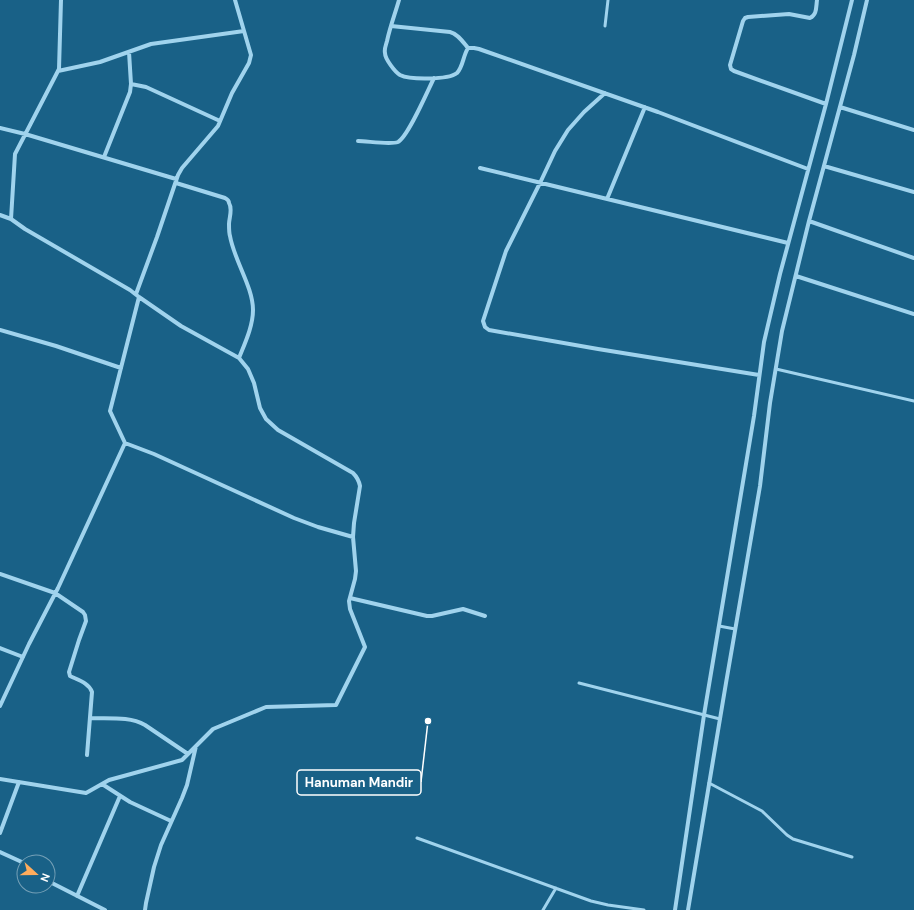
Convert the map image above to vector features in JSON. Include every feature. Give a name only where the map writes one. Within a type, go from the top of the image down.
[{"type":"street","points":[[11,219],[15,154],[59,69],[61,0]]},
{"type":"street","points":[[235,0],[251,59],[215,130],[180,171],[137,296],[110,411],[125,444],[154,454],[294,518],[318,527],[353,537]]},
{"type":"street","points":[[400,0],[391,26],[385,53],[386,58],[399,75],[421,79],[454,75],[461,67],[468,48]]},
{"type":"street","points":[[817,0],[815,13],[810,18],[784,14],[745,18],[730,65],[731,69],[734,71],[826,104]]},
{"type":"street","points":[[675,910],[718,626],[754,416],[764,342],[780,274],[826,104],[852,0]]},
{"type":"street","points":[[688,910],[760,486],[770,404],[782,331],[809,221],[867,0]]},
{"type":"street","points":[[391,26],[450,32],[458,36],[468,48]]},
{"type":"street","points":[[58,71],[94,63],[158,42],[244,31]]},
{"type":"street","points":[[468,48],[479,49],[645,107],[808,169]]},
{"type":"street","points":[[104,158],[127,100],[131,84],[129,52]]},
{"type":"street","points":[[358,140],[392,143],[398,142],[408,131],[434,78]]},
{"type":"street","points":[[131,84],[146,87],[220,121]]},
{"type":"street","points":[[605,93],[584,112],[568,130],[555,151],[506,251],[483,322],[485,327],[489,330],[759,375]]},
{"type":"street","points":[[608,199],[645,107]]},
{"type":"street","points":[[840,107],[914,130]]},
{"type":"street","points":[[0,128],[104,158],[225,198],[231,207],[228,224],[230,237],[251,297],[253,309],[253,318],[239,358]]},
{"type":"street","points":[[824,166],[914,192]]},
{"type":"street","points":[[480,168],[788,244]]},
{"type":"street","points":[[0,215],[11,219],[24,229],[130,290],[181,326],[239,358],[248,369],[254,383],[260,408],[266,419],[278,430],[357,476],[360,486],[353,537],[356,570],[350,598],[350,609],[365,647],[336,705],[266,707],[213,729],[182,760],[110,780],[86,793],[0,779]]},
{"type":"street","points":[[809,221],[914,258]]},
{"type":"street","points":[[796,276],[914,314]]},
{"type":"street","points":[[0,330],[56,346],[121,368]]},
{"type":"street","points":[[0,706],[102,495],[125,444]]},
{"type":"street","points":[[0,574],[55,593],[83,612],[86,617],[69,672],[70,676],[88,685],[92,692],[87,756]]},
{"type":"street","points":[[350,598],[427,616],[464,610],[486,616]]},
{"type":"street","points":[[0,648],[23,657]]},
{"type":"street","points":[[90,718],[123,719],[139,722],[188,754]]},
{"type":"street","points":[[145,910],[154,866],[161,845],[187,785],[196,746]]},
{"type":"street","points":[[0,833],[19,782]]},
{"type":"street","points":[[102,784],[140,807],[171,821]]},
{"type":"street","points":[[77,896],[120,796]]},
{"type":"street","points":[[0,852],[16,859]]},
{"type":"street","points":[[56,885],[105,910]]},
{"type":"lane","points":[[605,26],[608,0]]},
{"type":"lane","points":[[776,369],[914,401]]},
{"type":"lane","points":[[718,626],[735,629]]},
{"type":"lane","points":[[579,683],[720,718]]},
{"type":"lane","points":[[709,783],[762,811],[792,839],[852,857]]},
{"type":"lane","points":[[417,838],[591,901],[644,910]]},
{"type":"lane","points":[[543,910],[556,888]]},
{"type":"place","name":"Hanuman Mandir","points":[[428,721]]}]
